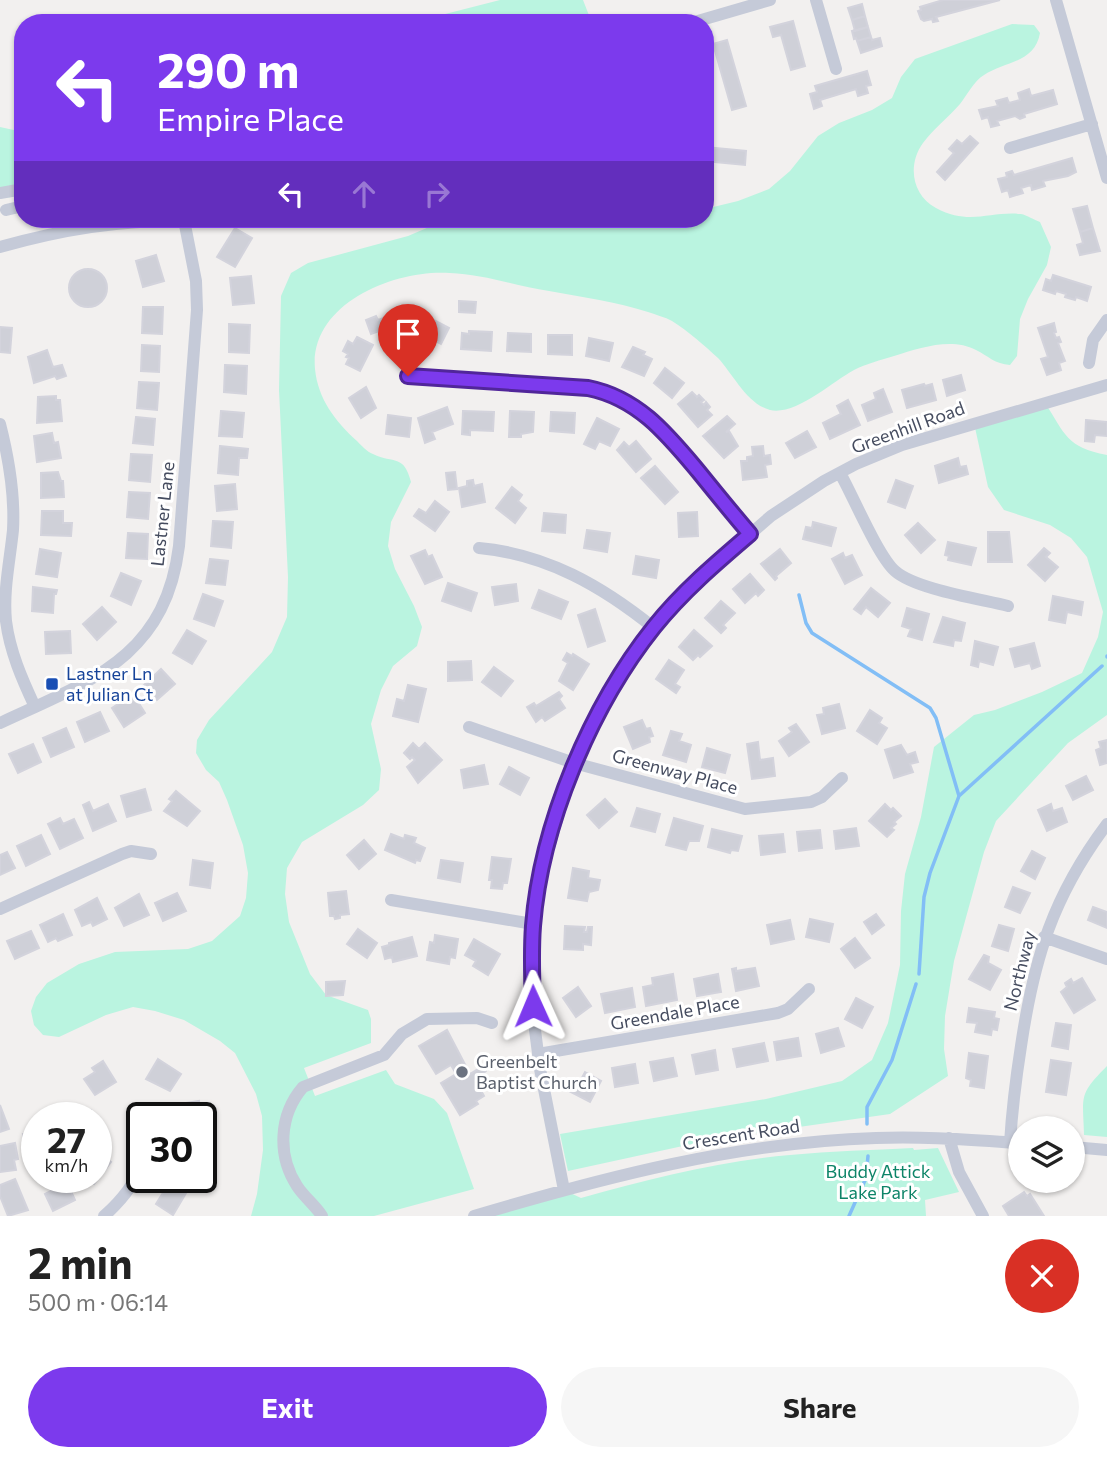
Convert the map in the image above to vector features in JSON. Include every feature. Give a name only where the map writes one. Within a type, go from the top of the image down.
[{"type":"street","points":[[714,16],[769,0]]},
{"type":"street","points":[[816,0],[836,69]]},
{"type":"street","points":[[1056,0],[1107,178]]},
{"type":"street","points":[[1010,148],[1092,124]]},
{"type":"street","points":[[6,210],[14,208]]},
{"type":"street","points":[[0,247],[78,228]]},
{"type":"street","name":"Lastner Lane","points":[[0,723],[88,681],[107,670],[137,645],[159,615],[174,578],[197,310],[196,281],[186,228]]},
{"type":"street","points":[[1089,363],[1093,340],[1107,320]]},
{"type":"street","points":[[408,376],[588,388],[627,402],[651,418],[668,435],[750,534]]},
{"type":"street","name":"Greenhill Road","points":[[564,1190],[538,1054],[532,979],[533,924],[543,867],[574,763],[612,691],[654,628],[703,575],[750,534],[794,500],[840,473],[902,445],[1107,385]]},
{"type":"street","points":[[0,424],[13,500],[6,619],[14,659],[34,707]]},
{"type":"street","points":[[840,473],[884,555],[897,573],[921,584],[1008,606]]},
{"type":"street","points":[[479,548],[517,554],[572,573],[621,601],[654,628]]},
{"type":"street","name":"Greenway Place","points":[[469,727],[574,763],[746,809],[811,802],[822,797],[842,778]]},
{"type":"street","name":"Northway","points":[[1012,1116],[1029,993],[1044,937],[1062,894],[1107,824]]},
{"type":"street","points":[[0,909],[122,854],[131,851],[151,854]]},
{"type":"street","points":[[391,900],[533,924]]},
{"type":"street","points":[[1044,937],[1107,959]]},
{"type":"street","name":"Greendale Place","points":[[538,1054],[778,1013],[788,1009],[809,989]]},
{"type":"street","points":[[322,1216],[298,1187],[285,1160],[283,1130],[296,1095],[312,1082],[384,1055],[402,1034],[427,1019],[477,1018],[492,1023]]},
{"type":"street","name":"Crescent Road","points":[[474,1216],[564,1190],[682,1161],[764,1148],[876,1138],[1008,1143]]},
{"type":"street","points":[[949,1139],[959,1172],[983,1216]]},
{"type":"street","points":[[1085,1148],[1107,1150]]},
{"type":"street","points":[[104,1216],[126,1193]]},
{"type":"green space","points":[[500,0],[583,0],[588,14],[445,14]]},
{"type":"green space","points":[[1012,24],[1034,25],[1040,33],[1037,43],[1026,56],[992,70],[977,81],[960,104],[923,143],[914,170],[917,188],[922,195],[936,208],[948,213],[969,217],[1021,214],[1040,222],[1051,247],[1047,265],[1020,319],[1017,356],[1010,365],[966,346],[935,345],[863,366],[802,403],[791,408],[770,410],[754,402],[708,349],[666,318],[612,303],[450,273],[428,273],[382,284],[341,309],[326,326],[317,346],[315,369],[324,400],[342,426],[364,448],[380,457],[401,463],[411,482],[391,522],[388,546],[395,569],[422,627],[417,646],[393,666],[381,690],[371,724],[381,769],[379,790],[363,805],[302,842],[287,868],[285,894],[289,922],[310,974],[326,995],[368,1010],[371,1019],[371,1043],[304,1068],[315,1096],[386,1070],[395,1084],[434,1099],[447,1113],[474,1189],[374,1216],[251,1216],[263,1150],[262,1116],[256,1094],[235,1053],[184,1020],[155,1011],[133,1007],[106,1015],[59,1037],[43,1035],[34,1025],[31,1011],[36,997],[47,983],[79,964],[115,952],[188,949],[212,941],[240,916],[246,898],[248,873],[243,845],[219,782],[206,770],[196,753],[197,740],[209,720],[272,652],[287,617],[288,577],[279,390],[281,296],[291,273],[308,263],[408,236],[427,228],[714,228],[714,207],[769,189],[790,171],[818,136],[892,98],[901,77],[915,59]]},
{"type":"green space","points":[[0,127],[14,130],[14,197],[0,198]]},
{"type":"green space","points":[[1045,403],[1068,438],[1083,448],[1107,455],[1107,715],[1068,743],[996,821],[984,852],[954,961],[945,1016],[944,1049],[948,1076],[890,1114],[715,1139],[568,1171],[560,1134],[766,1099],[842,1081],[872,1060],[888,1023],[900,965],[905,874],[921,817],[934,747],[974,715],[1042,692],[1082,673],[1098,637],[1103,612],[1087,557],[1071,538],[1050,525],[1004,510],[988,487],[974,423]]},
{"type":"green space","points":[[1107,1066],[1107,1137],[1085,1135],[1083,1104],[1091,1084]]},
{"type":"green space","name":"Buddy Attick Lake Park","points":[[938,1148],[959,1192],[925,1200],[926,1216],[478,1216],[564,1190],[581,1198],[711,1166],[805,1154]]},
{"type":"building","points":[[943,0],[1000,0],[936,17],[938,21],[921,19],[918,11],[921,10],[920,7]]},
{"type":"building","points":[[862,4],[865,16],[852,20],[848,8]]},
{"type":"building","points":[[865,16],[868,27],[855,31],[852,20]]},
{"type":"building","points":[[793,21],[805,66],[791,70],[781,35],[773,37],[770,27]]},
{"type":"building","points":[[868,27],[871,37],[857,41],[854,39],[852,31]]},
{"type":"building","points":[[871,37],[872,40],[880,38],[882,46],[861,53],[857,41]]},
{"type":"building","points":[[727,40],[746,106],[732,110],[714,44]]},
{"type":"building","points":[[867,71],[871,85],[866,86],[868,93],[858,96],[856,89],[820,100],[822,106],[814,109],[810,94],[817,92],[815,86]]},
{"type":"building","points":[[1029,89],[1031,96],[1053,90],[1057,104],[1024,114],[1025,117],[1020,119],[1015,116],[997,121],[999,125],[991,127],[988,117],[982,119],[979,110],[998,106],[996,101],[1007,98],[1009,103],[1020,100],[1018,93]]},
{"type":"building","points":[[970,136],[978,143],[945,180],[937,172],[954,153],[949,149],[957,140],[962,144]]},
{"type":"building","points":[[714,148],[746,151],[745,165],[714,162]]},
{"type":"building","points":[[1072,158],[1076,172],[1068,176],[1043,181],[1045,186],[1032,190],[1031,185],[1021,188],[1023,193],[1010,197],[1008,190],[1002,192],[998,179],[1007,177],[1006,173],[1012,171],[1014,175]]},
{"type":"building","points":[[1087,206],[1093,228],[1080,232],[1073,209]]},
{"type":"building","points":[[235,228],[252,238],[235,267],[217,257]]},
{"type":"building","points":[[1093,228],[1100,251],[1080,255],[1077,245],[1083,243],[1080,232]]},
{"type":"building","points":[[156,255],[164,281],[143,287],[136,261]]},
{"type":"building","points":[[88,269],[102,274],[107,288],[102,302],[88,307],[74,302],[69,288],[74,274]]},
{"type":"building","points":[[1053,275],[1091,287],[1087,301],[1065,297],[1066,294],[1056,291],[1055,294],[1043,290],[1046,279],[1051,281]]},
{"type":"building","points":[[251,276],[254,303],[233,305],[230,278]]},
{"type":"building","points":[[459,301],[476,302],[475,313],[459,312]]},
{"type":"building","points":[[143,307],[163,307],[162,334],[142,333]]},
{"type":"building","points":[[398,313],[405,330],[382,339],[379,331],[371,334],[366,320],[376,316],[378,320]]},
{"type":"building","points":[[428,317],[449,328],[441,344],[420,333]]},
{"type":"building","points":[[1054,323],[1054,333],[1061,342],[1058,343],[1065,361],[1059,363],[1061,370],[1047,375],[1041,359],[1048,357],[1038,328]]},
{"type":"building","points":[[229,324],[250,325],[249,353],[229,352]]},
{"type":"building","points":[[0,327],[12,328],[10,353],[0,352]]},
{"type":"building","points":[[469,331],[492,332],[491,351],[461,349],[462,333],[469,334]]},
{"type":"building","points":[[508,333],[531,334],[531,352],[507,351]]},
{"type":"building","points":[[548,335],[572,335],[572,355],[548,354]]},
{"type":"building","points":[[357,337],[373,345],[360,371],[346,364],[349,358],[343,351],[348,341],[353,344]]},
{"type":"building","points":[[589,338],[613,343],[609,361],[586,356]]},
{"type":"building","points":[[142,345],[160,346],[159,372],[141,371]]},
{"type":"building","points":[[633,347],[645,352],[643,355],[652,359],[644,376],[622,367]]},
{"type":"building","points":[[47,350],[53,367],[62,365],[66,376],[57,379],[55,376],[34,383],[28,357]]},
{"type":"building","points":[[225,365],[247,366],[246,394],[224,392]]},
{"type":"building","points":[[665,368],[684,383],[672,398],[654,383]]},
{"type":"building","points":[[961,375],[965,390],[947,396],[943,380]]},
{"type":"building","points":[[139,382],[159,383],[157,410],[137,408]]},
{"type":"building","points":[[932,384],[936,400],[907,408],[902,390]]},
{"type":"building","points":[[366,387],[376,408],[361,418],[349,398]]},
{"type":"building","points":[[883,389],[892,412],[868,421],[862,405],[876,399],[874,393]]},
{"type":"building","points":[[692,392],[704,400],[701,402],[704,405],[706,402],[710,407],[707,410],[712,415],[698,427],[678,404]]},
{"type":"building","points":[[56,396],[56,400],[60,400],[62,421],[37,423],[38,397]]},
{"type":"building","points":[[848,400],[860,425],[830,439],[823,423],[841,414],[837,406]]},
{"type":"building","points":[[447,407],[453,424],[432,432],[435,439],[425,443],[418,418]]},
{"type":"building","points":[[221,411],[244,413],[242,437],[219,436]]},
{"type":"building","points":[[463,411],[494,412],[493,431],[470,430],[470,435],[462,434]]},
{"type":"building","points":[[510,411],[534,412],[533,432],[521,434],[521,437],[509,437]]},
{"type":"building","points":[[551,412],[575,413],[574,433],[550,431]]},
{"type":"building","points":[[388,415],[411,418],[409,437],[386,434]]},
{"type":"building","points":[[727,416],[735,424],[726,432],[729,431],[738,446],[724,458],[703,436]]},
{"type":"building","points":[[136,417],[155,419],[153,445],[133,443]]},
{"type":"building","points":[[597,418],[619,429],[610,446],[599,441],[595,449],[584,444]]},
{"type":"building","points":[[1086,420],[1107,422],[1107,436],[1095,435],[1094,442],[1085,441]]},
{"type":"building","points":[[807,431],[816,447],[795,458],[786,443]]},
{"type":"building","points":[[52,433],[54,443],[58,442],[61,458],[37,462],[34,436]]},
{"type":"building","points":[[636,441],[651,459],[636,472],[617,450],[624,442],[629,447]]},
{"type":"building","points":[[220,446],[248,449],[247,458],[239,458],[238,475],[218,473]]},
{"type":"building","points":[[763,446],[764,456],[770,455],[771,464],[765,465],[767,477],[743,480],[741,461],[747,461],[747,457],[753,456],[752,447]]},
{"type":"building","points":[[131,454],[152,455],[150,482],[129,480]]},
{"type":"building","points":[[958,458],[960,467],[966,466],[968,474],[939,483],[935,466]]},
{"type":"building","points":[[655,466],[678,492],[665,504],[641,478]]},
{"type":"building","points":[[58,472],[63,481],[64,497],[41,498],[41,473]]},
{"type":"building","points":[[455,472],[457,489],[448,490],[446,473]]},
{"type":"building","points":[[473,480],[474,486],[482,484],[485,502],[462,507],[459,488],[467,486],[467,481]]},
{"type":"building","points":[[896,480],[913,486],[905,508],[888,502]]},
{"type":"building","points":[[235,484],[237,509],[217,511],[215,486]]},
{"type":"building","points":[[512,487],[522,495],[518,501],[526,508],[515,523],[496,508]]},
{"type":"building","points":[[129,492],[150,493],[148,519],[127,517]]},
{"type":"building","points":[[435,501],[449,512],[435,531],[414,516],[419,509],[426,513]]},
{"type":"building","points":[[42,511],[63,511],[63,523],[72,523],[71,536],[41,535]]},
{"type":"building","points":[[697,512],[698,536],[679,537],[678,513]]},
{"type":"building","points":[[544,513],[566,515],[565,533],[542,531]]},
{"type":"building","points":[[213,521],[233,522],[231,548],[211,546]]},
{"type":"building","points":[[813,522],[836,528],[831,546],[803,539],[806,527],[812,528]]},
{"type":"building","points":[[918,523],[935,540],[921,553],[905,535]]},
{"type":"building","points":[[587,530],[610,533],[607,552],[584,548]]},
{"type":"building","points":[[988,532],[1009,532],[1012,562],[988,562]]},
{"type":"building","points":[[128,533],[148,534],[147,559],[126,558]]},
{"type":"building","points":[[948,542],[976,548],[971,565],[948,560],[949,556],[945,555]]},
{"type":"building","points":[[1044,548],[1050,553],[1046,557],[1058,567],[1045,581],[1028,565]]},
{"type":"building","points":[[40,549],[61,553],[57,577],[36,574]]},
{"type":"building","points":[[780,549],[791,563],[775,580],[761,564]]},
{"type":"building","points":[[425,550],[428,557],[432,555],[442,577],[425,584],[411,556]]},
{"type":"building","points":[[843,553],[845,558],[852,555],[862,575],[845,584],[832,559]]},
{"type":"building","points":[[636,556],[659,560],[656,578],[633,574]]},
{"type":"building","points":[[210,559],[228,561],[225,585],[206,583]]},
{"type":"building","points":[[121,573],[141,581],[131,605],[111,596]]},
{"type":"building","points":[[750,574],[764,590],[745,603],[733,589]]},
{"type":"building","points":[[448,583],[477,593],[471,611],[442,601]]},
{"type":"building","points":[[516,584],[518,601],[495,605],[492,587]]},
{"type":"building","points":[[33,587],[57,590],[54,594],[53,613],[32,611]]},
{"type":"building","points":[[871,588],[890,603],[878,617],[866,607],[861,614],[854,609]]},
{"type":"building","points":[[539,590],[568,602],[561,619],[532,608]]},
{"type":"building","points":[[203,594],[223,601],[214,626],[194,619]]},
{"type":"building","points":[[1053,596],[1083,602],[1081,615],[1067,612],[1065,623],[1049,620]]},
{"type":"building","points":[[721,601],[735,613],[723,625],[726,628],[721,633],[705,618]]},
{"type":"building","points":[[102,607],[116,622],[97,640],[83,624]]},
{"type":"building","points":[[907,608],[929,614],[922,640],[908,636],[911,629],[902,626]]},
{"type":"building","points":[[595,609],[605,641],[588,647],[578,615]]},
{"type":"building","points":[[943,617],[965,623],[961,641],[954,640],[953,646],[934,642]]},
{"type":"building","points":[[187,630],[206,641],[192,664],[173,653]]},
{"type":"building","points":[[694,630],[712,646],[693,660],[679,647]]},
{"type":"building","points":[[70,631],[71,653],[46,654],[45,632]]},
{"type":"building","points":[[975,641],[998,647],[993,665],[979,661],[978,667],[971,665]]},
{"type":"building","points":[[1034,643],[1040,666],[1032,669],[1030,663],[1015,667],[1010,649]]},
{"type":"building","points":[[567,653],[589,664],[573,690],[559,681],[568,663],[563,660]]},
{"type":"building","points":[[669,660],[684,670],[675,684],[680,687],[676,693],[656,679]]},
{"type":"building","points":[[471,661],[472,680],[448,681],[448,662]]},
{"type":"building","points":[[494,667],[513,681],[501,696],[482,682]]},
{"type":"building","points":[[161,669],[175,684],[157,700],[143,686]]},
{"type":"building","points":[[408,685],[426,689],[418,722],[393,716],[397,699],[404,701]]},
{"type":"building","points":[[559,692],[562,696],[559,699],[565,708],[545,721],[542,717],[536,722],[527,707],[534,703],[536,706]]},
{"type":"building","points":[[133,694],[145,713],[124,727],[112,708]]},
{"type":"building","points":[[839,704],[845,728],[822,734],[817,715],[824,714],[823,708]]},
{"type":"building","points":[[870,710],[882,718],[879,723],[887,728],[877,744],[857,731]]},
{"type":"building","points":[[100,712],[109,731],[85,742],[77,722]]},
{"type":"building","points":[[642,720],[653,736],[649,737],[650,742],[633,749],[624,727]]},
{"type":"building","points":[[796,724],[809,742],[789,756],[779,741],[792,732],[789,728]]},
{"type":"building","points":[[66,728],[74,747],[51,757],[43,738]]},
{"type":"building","points":[[671,731],[682,734],[679,741],[691,745],[686,762],[663,755]]},
{"type":"building","points":[[1107,740],[1107,763],[1100,765],[1096,750],[1101,748],[1099,742]]},
{"type":"building","points":[[758,742],[760,760],[773,758],[775,776],[752,779],[747,744]]},
{"type":"building","points":[[413,743],[419,749],[425,743],[442,760],[418,783],[407,767],[415,760],[404,753]]},
{"type":"building","points":[[33,744],[41,762],[18,773],[9,754]]},
{"type":"building","points":[[901,745],[907,755],[915,752],[918,762],[910,764],[913,772],[894,778],[885,750]]},
{"type":"building","points":[[707,748],[730,755],[725,773],[702,767]]},
{"type":"building","points":[[484,765],[488,784],[464,788],[461,770]]},
{"type":"building","points":[[509,767],[529,778],[520,795],[500,784]]},
{"type":"building","points":[[1086,776],[1093,790],[1073,800],[1066,786]]},
{"type":"building","points":[[145,789],[151,810],[127,817],[121,796]]},
{"type":"building","points":[[176,791],[200,811],[187,826],[164,811]]},
{"type":"building","points":[[605,799],[617,812],[599,828],[587,815]]},
{"type":"building","points":[[89,802],[93,811],[108,804],[116,821],[93,831],[83,805]]},
{"type":"building","points":[[885,804],[901,816],[894,822],[896,824],[891,828],[894,830],[887,837],[869,821]]},
{"type":"building","points":[[1051,804],[1053,811],[1062,808],[1067,822],[1047,831],[1038,810]]},
{"type":"building","points":[[637,808],[660,814],[655,832],[631,826]]},
{"type":"building","points":[[60,818],[63,824],[74,819],[83,838],[60,849],[48,824]]},
{"type":"building","points":[[674,818],[703,826],[699,841],[689,841],[686,850],[666,845]]},
{"type":"building","points":[[856,828],[859,846],[836,849],[834,831]]},
{"type":"building","points":[[712,829],[742,836],[738,851],[731,850],[730,853],[708,847]]},
{"type":"building","points":[[820,830],[822,848],[799,851],[797,832]]},
{"type":"building","points":[[391,834],[404,839],[405,835],[416,838],[414,843],[425,848],[420,861],[416,860],[415,863],[385,850]]},
{"type":"building","points":[[783,834],[785,852],[761,855],[759,836]]},
{"type":"building","points":[[41,835],[50,854],[26,866],[17,846]]},
{"type":"building","points":[[364,840],[376,854],[359,869],[347,855]]},
{"type":"building","points":[[1032,851],[1045,858],[1035,879],[1021,871]]},
{"type":"building","points":[[7,852],[15,868],[0,875],[0,855]]},
{"type":"building","points":[[492,857],[511,859],[507,883],[503,883],[502,889],[491,888],[492,880],[489,880]]},
{"type":"building","points":[[193,860],[213,863],[210,888],[190,885]]},
{"type":"building","points":[[441,860],[463,863],[460,882],[438,878]]},
{"type":"building","points":[[573,868],[589,871],[588,878],[600,880],[598,890],[589,892],[587,901],[568,898]]},
{"type":"building","points":[[1013,887],[1030,893],[1020,913],[1005,907]]},
{"type":"building","points":[[346,891],[349,914],[335,919],[330,916],[328,893]]},
{"type":"building","points":[[177,893],[186,911],[163,921],[155,903]]},
{"type":"building","points":[[139,894],[149,915],[124,926],[115,908]]},
{"type":"building","points":[[97,898],[107,919],[93,926],[91,922],[82,926],[75,910]]},
{"type":"building","points":[[1093,907],[1107,912],[1107,928],[1088,920]]},
{"type":"building","points":[[63,914],[72,935],[48,942],[40,925]]},
{"type":"building","points":[[876,914],[884,925],[872,934],[864,922]]},
{"type":"building","points":[[810,919],[833,924],[829,942],[806,937]]},
{"type":"building","points":[[790,920],[794,939],[771,944],[767,925]]},
{"type":"building","points":[[999,925],[1014,929],[1008,951],[992,946]]},
{"type":"building","points":[[565,926],[585,927],[584,932],[587,932],[588,927],[592,927],[591,945],[583,944],[583,950],[564,949]]},
{"type":"building","points":[[358,929],[377,943],[367,958],[347,944]]},
{"type":"building","points":[[31,931],[39,948],[15,959],[7,941]]},
{"type":"building","points":[[435,935],[458,939],[455,958],[450,957],[449,964],[427,960],[430,942],[434,943]]},
{"type":"building","points":[[412,937],[417,956],[393,962],[392,957],[385,959],[382,947]]},
{"type":"building","points":[[855,938],[870,958],[855,968],[841,949]]},
{"type":"building","points":[[474,939],[500,954],[488,975],[473,966],[476,961],[465,955]]},
{"type":"building","points":[[984,955],[989,957],[988,963],[1001,970],[990,990],[969,979]]},
{"type":"building","points":[[736,968],[736,971],[755,968],[759,986],[736,991],[732,969]]},
{"type":"building","points":[[673,974],[677,1000],[646,1006],[643,987],[653,985],[652,978]]},
{"type":"building","points":[[718,974],[721,992],[697,996],[694,979]]},
{"type":"building","points":[[1082,978],[1095,1000],[1074,1013],[1061,992],[1067,987],[1065,983],[1071,979],[1073,983]]},
{"type":"building","points":[[345,981],[343,995],[326,996],[326,982]]},
{"type":"building","points":[[578,987],[591,1006],[576,1017],[563,998]]},
{"type":"building","points":[[632,988],[635,1007],[605,1013],[601,994]]},
{"type":"building","points":[[856,998],[873,1007],[862,1028],[845,1019]]},
{"type":"building","points":[[969,1008],[995,1012],[994,1018],[999,1019],[997,1030],[992,1029],[991,1035],[975,1032],[977,1023],[967,1022]]},
{"type":"building","points":[[1056,1023],[1071,1025],[1068,1049],[1052,1046]]},
{"type":"building","points":[[838,1028],[844,1046],[821,1053],[816,1034]]},
{"type":"building","name":"Greenbelt Baptist Church","points":[[447,1030],[470,1074],[483,1066],[486,1071],[475,1080],[484,1096],[476,1101],[478,1104],[460,1115],[441,1083],[456,1074],[451,1065],[436,1074],[419,1046]]},
{"type":"building","points":[[798,1038],[801,1056],[777,1060],[774,1042]]},
{"type":"building","points":[[764,1043],[768,1061],[737,1067],[733,1049]]},
{"type":"building","points":[[715,1050],[718,1070],[696,1074],[692,1055]]},
{"type":"building","points":[[969,1053],[988,1056],[984,1088],[970,1086],[971,1080],[966,1078]]},
{"type":"building","points":[[673,1058],[677,1076],[654,1081],[650,1062]]},
{"type":"building","points":[[158,1059],[181,1074],[170,1091],[146,1079]]},
{"type":"building","points":[[1051,1060],[1071,1063],[1066,1095],[1046,1092]]},
{"type":"building","points":[[103,1061],[116,1082],[95,1095],[84,1079],[95,1072],[92,1068]]},
{"type":"building","points":[[635,1064],[638,1083],[615,1087],[612,1068]]},
{"type":"building","points":[[585,1072],[601,1081],[590,1102],[569,1091],[572,1084],[577,1087]]},
{"type":"building","points":[[0,1105],[9,1129],[0,1132]]},
{"type":"building","points":[[15,1143],[18,1159],[14,1160],[16,1170],[0,1172],[0,1146]]},
{"type":"building","points":[[15,1179],[28,1210],[8,1216],[0,1196],[0,1185]]},
{"type":"building","points":[[72,1193],[75,1200],[53,1211],[45,1194]]},
{"type":"building","points":[[163,1193],[186,1193],[173,1215],[156,1204]]},
{"type":"building","points":[[1022,1193],[1027,1196],[1030,1194],[1044,1216],[1009,1216],[1003,1206]]},
{"type":"waterway","points":[[799,595],[806,623],[812,633],[930,708],[936,718],[959,796]]},
{"type":"waterway","points":[[919,974],[924,897],[930,873],[959,796],[1102,666]]},
{"type":"waterway","points":[[867,1124],[867,1107],[892,1060],[916,984]]},
{"type":"waterway","points":[[849,1216],[866,1178],[868,1156]]},
{"type":"place","name":"Lastner Ln at Julian Ct","points":[[52,684]]},
{"type":"place","name":"Greenbelt Baptist Church","points":[[462,1072]]},
{"type":"route","points":[[408,376],[588,388],[627,402],[651,418],[668,435],[750,534],[703,575],[654,628],[593,723],[574,763],[543,867],[533,924],[533,1006]]}]
